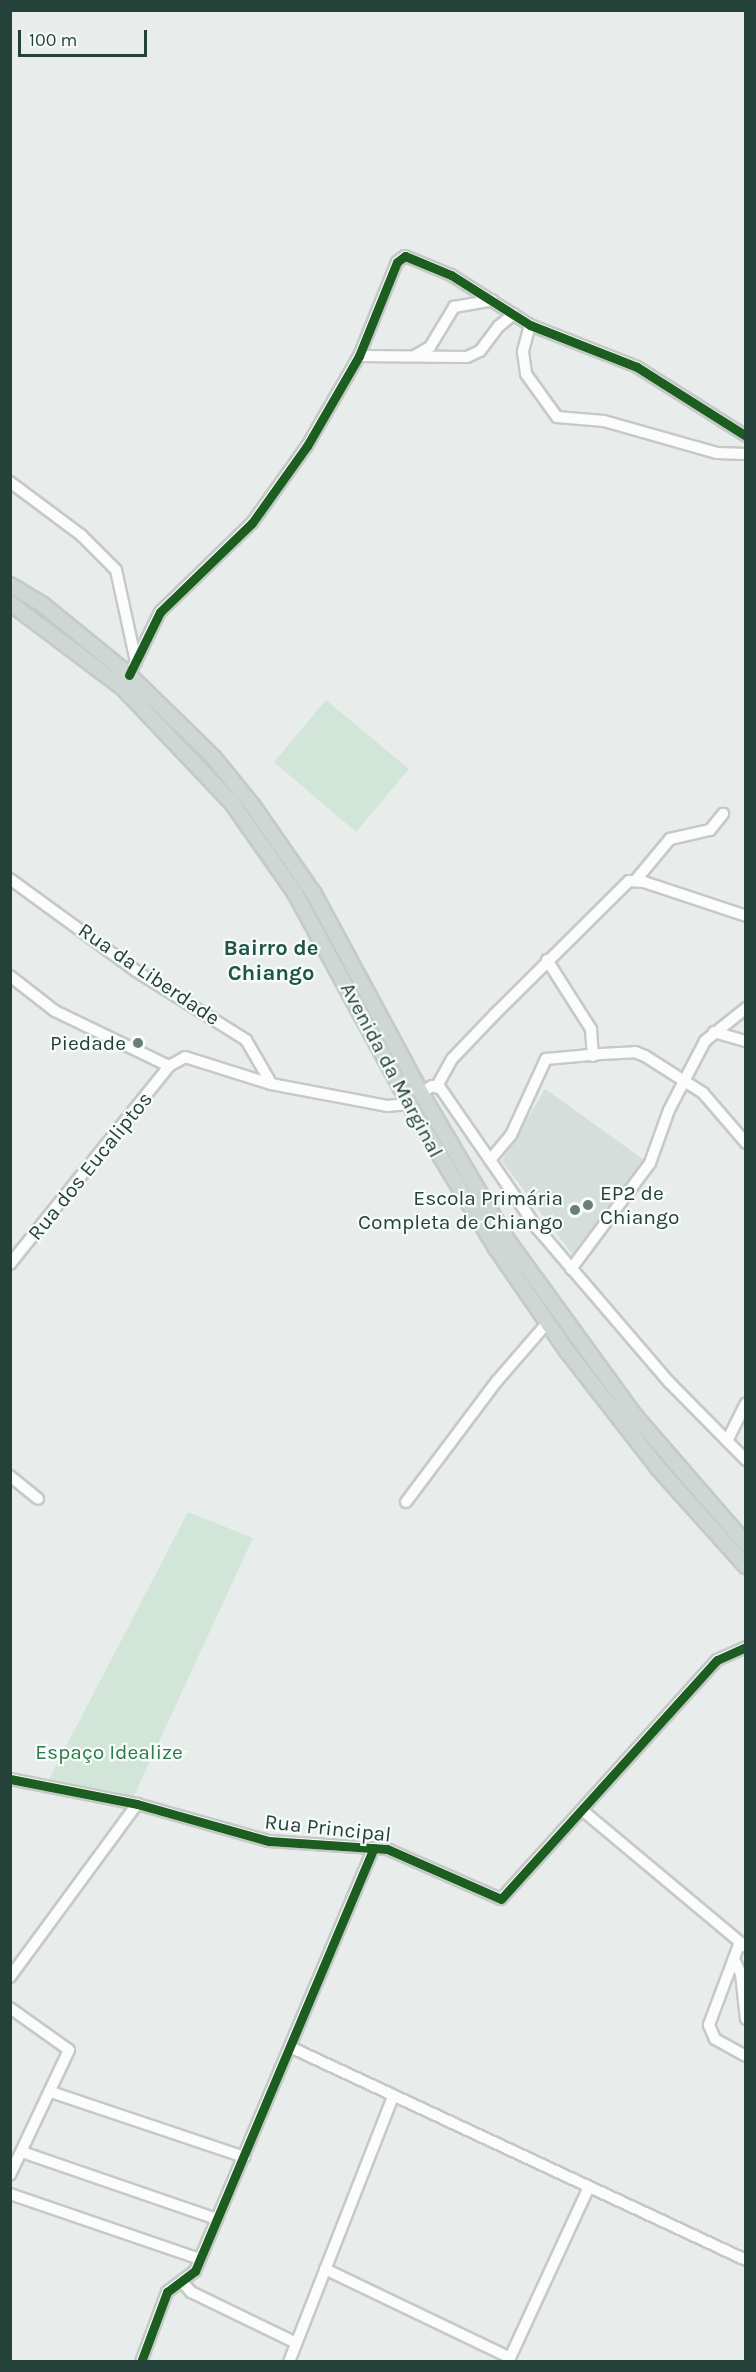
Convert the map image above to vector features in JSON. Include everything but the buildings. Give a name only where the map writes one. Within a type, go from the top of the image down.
[{"type":"main road","name":"Avenida da Marginal","points":[[10,585],[43,605],[133,668],[214,758],[253,806],[314,894],[477,1192],[575,1338],[636,1417],[746,1544]]},
{"type":"main road","name":"Avenida da Marginal","points":[[10,603],[122,687],[232,802],[295,892],[409,1104],[470,1209],[547,1323],[658,1468],[746,1566]]},
{"type":"street","points":[[133,668],[160,612],[237,539],[307,446],[359,356],[398,262],[405,256],[451,275],[530,325],[637,367],[746,436]]},
{"type":"street","points":[[410,357],[430,347],[454,307],[492,300]]},
{"type":"street","points":[[359,356],[410,357],[476,354],[514,314]]},
{"type":"street","points":[[530,325],[524,352],[526,374],[557,417],[604,421],[717,453],[746,454]]},
{"type":"street","points":[[10,482],[81,535],[116,570],[133,668]]},
{"type":"street","points":[[421,1093],[437,1086],[452,1059],[624,884],[635,880],[670,839],[710,830],[723,814]]},
{"type":"street","name":"Rua da Liberdade","points":[[10,879],[136,971],[246,1040],[271,1084]]},
{"type":"street","points":[[635,880],[746,916]]},
{"type":"street","points":[[547,960],[591,1029],[593,1056]]},
{"type":"street","points":[[10,976],[55,1011],[169,1066],[192,1057],[271,1084],[387,1106],[409,1104]]},
{"type":"street","points":[[571,1269],[643,1174],[683,1081],[714,1032],[745,1009]]},
{"type":"street","points":[[734,1038],[745,1009]]},
{"type":"street","points":[[714,1032],[746,1041]]},
{"type":"street","points":[[490,1160],[511,1135],[546,1059],[640,1054],[703,1093],[746,1143]]},
{"type":"street","name":"Rua dos Eucaliptos","points":[[10,1264],[169,1066]]},
{"type":"street","points":[[437,1086],[571,1269],[669,1382],[746,1460]]},
{"type":"street","points":[[406,1502],[497,1381],[547,1323]]},
{"type":"street","points":[[727,1441],[746,1403]]},
{"type":"street","points":[[10,1476],[38,1499]]},
{"type":"street","name":"Rua Principal","points":[[10,1779],[136,1804],[269,1841],[374,1848],[399,1853],[501,1899],[717,1660],[746,1647]]},
{"type":"street","points":[[10,1977],[136,1804]]},
{"type":"street","points":[[582,1810],[743,1945],[734,1959],[710,2025],[715,2039],[746,2056]]},
{"type":"street","points":[[141,2361],[167,2292],[192,2276],[200,2259],[374,1848]]},
{"type":"street","points":[[734,1959],[741,1974],[746,2019]]},
{"type":"street","points":[[10,2008],[69,2047],[51,2092],[10,2175]]},
{"type":"street","points":[[290,2047],[588,2189],[746,2260]]},
{"type":"street","points":[[51,2092],[244,2157]]},
{"type":"street","points":[[289,2361],[393,2096]]},
{"type":"street","points":[[22,2152],[218,2219]]},
{"type":"street","points":[[325,2269],[508,2359],[588,2189]]},
{"type":"street","points":[[10,2194],[200,2259]]},
{"type":"street","points":[[183,2283],[191,2292],[296,2343]]},
{"type":"shaded area","name":"Escola Primária Completa de Chiango","points":[[545,1089],[647,1162],[575,1258],[502,1161]]},
{"type":"green space","points":[[326,700],[409,769],[356,832],[274,762]]},
{"type":"green space","name":"Espaço Idealize","points":[[188,1512],[253,1538],[133,1798],[48,1781]]},
{"type":"cycle path","points":[[129,675],[160,612],[252,523],[307,446],[359,356],[397,262],[405,256],[451,275],[530,325],[637,367],[746,436]]},
{"type":"cycle path","points":[[10,1779],[137,1804],[269,1841],[387,1849],[501,1899],[717,1660],[746,1647]]},
{"type":"cycle path","points":[[141,2362],[167,2292],[195,2271],[374,1848]]},
{"type":"place","name":"Piedade","points":[[138,1043]]},
{"type":"place","name":"EP2 de Chiango","points":[[588,1205]]},
{"type":"place","name":"Escola Primária Completa de Chiango","points":[[575,1210]]},
{"type":"district","name":"Bairro de Chiango","points":[[271,960]]}]
